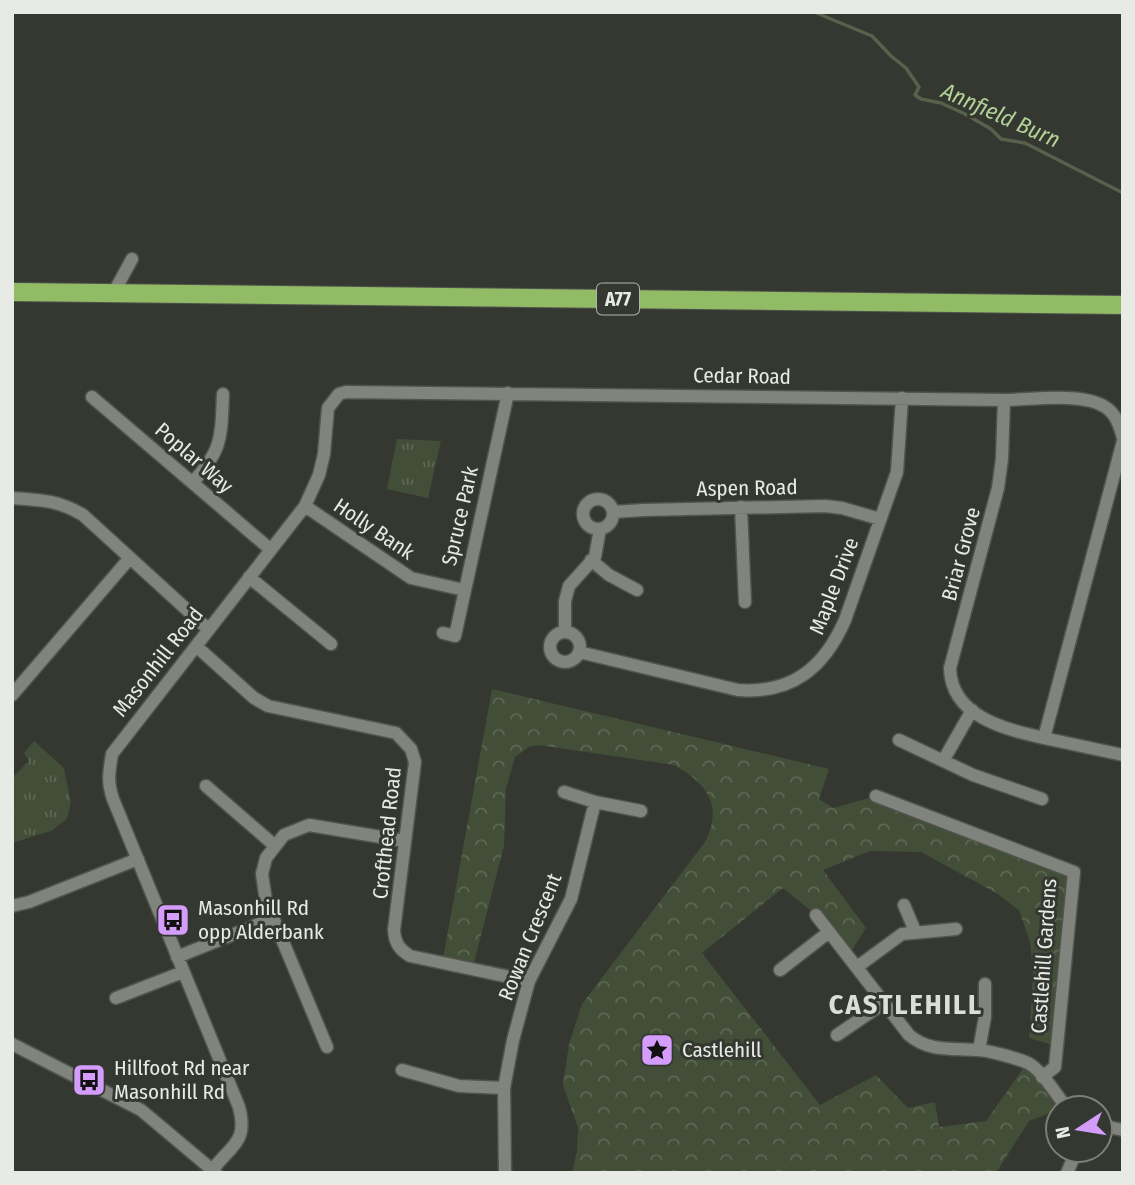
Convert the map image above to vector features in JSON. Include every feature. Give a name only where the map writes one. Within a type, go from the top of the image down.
[{"type":"highway","name":"A77","points":[[12,292],[1123,305]]},
{"type":"street","points":[[114,292],[132,259]]},
{"type":"street","name":"Cedar Road","points":[[339,394],[508,393],[1096,401],[1110,410],[1119,425],[1123,440],[1044,738]]},
{"type":"street","name":"Spruce Park","points":[[443,633],[455,636],[508,393]]},
{"type":"street","points":[[193,482],[210,463],[221,440],[223,394]]},
{"type":"street","name":"Masonhill Road","points":[[214,1171],[235,1144],[244,1124],[107,781],[112,754],[305,506],[324,453],[328,408],[339,394]]},
{"type":"street","name":"Poplar Way","points":[[92,397],[270,549]]},
{"type":"street","name":"Maple Drive","points":[[613,513],[610,523],[600,529],[598,546],[592,560],[569,586],[565,601],[565,632],[552,641],[551,651],[557,659],[567,662],[579,652],[738,690],[757,691],[793,682],[810,671],[835,643],[897,472],[902,398]]},
{"type":"street","name":"Briar Grove","points":[[1004,400],[998,488],[950,668],[950,680],[955,691],[986,721],[1044,738],[1123,755]]},
{"type":"street","points":[[12,498],[50,500],[66,505],[83,516],[208,629]]},
{"type":"street","points":[[600,529],[586,523],[583,514],[586,505],[600,499],[608,504],[613,513]]},
{"type":"street","name":"Holly Bank","points":[[305,506],[411,578],[464,590]]},
{"type":"street","points":[[741,507],[745,602]]},
{"type":"street","name":"Aspen Road","points":[[613,513],[741,507],[842,508],[880,519]]},
{"type":"street","points":[[12,695],[17,682],[129,559]]},
{"type":"street","points":[[592,560],[609,575],[637,590]]},
{"type":"street","points":[[248,577],[331,644]]},
{"type":"street","points":[[565,632],[577,638],[579,652]]},
{"type":"street","name":"Crofthead Road","points":[[196,646],[254,698],[268,706],[396,733],[405,741],[415,762],[394,930],[395,940],[401,950],[423,960],[529,981]]},
{"type":"street","points":[[943,761],[972,710]]},
{"type":"street","points":[[899,740],[1003,787],[1042,799]]},
{"type":"street","points":[[206,786],[274,845]]},
{"type":"street","points":[[564,792],[595,802],[641,811]]},
{"type":"street","name":"Castlehill Gardens","points":[[876,796],[1074,873],[1055,1067],[1042,1077]]},
{"type":"street","name":"Rowan Crescent","points":[[505,1173],[504,1088],[513,1040],[529,981],[570,899],[595,802]]},
{"type":"street","points":[[327,1047],[266,901],[262,874],[266,858],[274,845],[285,835],[309,825],[405,841]]},
{"type":"street","points":[[12,906],[29,902],[138,859]]},
{"type":"street","points":[[904,905],[915,931]]},
{"type":"street","points":[[816,915],[909,1035],[920,1044],[932,1048],[979,1050],[1027,1063],[1056,1094]]},
{"type":"street","points":[[177,957],[274,918]]},
{"type":"street","points":[[857,967],[902,934],[956,929]]},
{"type":"street","points":[[780,970],[829,932]]},
{"type":"street","points":[[116,998],[183,972]]},
{"type":"street","points":[[979,1050],[985,1017],[985,985]]},
{"type":"street","points":[[837,1035],[884,1003]]},
{"type":"street","points":[[12,1044],[141,1110],[214,1171]]},
{"type":"street","points":[[402,1070],[459,1086],[504,1088]]},
{"type":"green space","points":[[397,439],[441,441],[428,498],[387,489]]},
{"type":"green space","points":[[492,689],[829,769],[819,799],[833,808],[876,796],[1074,872],[1063,1048],[1029,1038],[1033,971],[1030,942],[1019,910],[996,893],[921,852],[870,851],[823,870],[866,928],[852,950],[783,888],[702,953],[820,1105],[876,1075],[908,1108],[935,1102],[939,1127],[986,1121],[1027,1063],[1033,1067],[1049,1094],[1044,1094],[1044,1115],[1029,1121],[996,1173],[572,1173],[578,1128],[563,1085],[569,1044],[582,1004],[705,842],[713,817],[709,797],[703,788],[674,765],[539,745],[529,747],[515,757],[506,789],[504,846],[472,970],[442,964]]},
{"type":"green space","points":[[34,741],[64,768],[71,803],[67,819],[51,831],[12,843],[12,778],[29,761],[24,753]]},
{"type":"waterway","name":"Annfield Burn","points":[[814,12],[872,36],[906,68],[919,87],[915,95],[921,99],[941,103],[965,114],[991,129],[1001,139],[1025,143],[1123,193]]},
{"type":"place","name":"Masonhill Rd opp Alderbank","points":[[173,920]]},
{"type":"place","name":"Castlehill","points":[[657,1050]]},
{"type":"place","name":"Hillfoot Rd near Masonhill Rd","points":[[89,1080]]},
{"type":"district","name":"CASTLEHILL","points":[[906,1004]]}]
